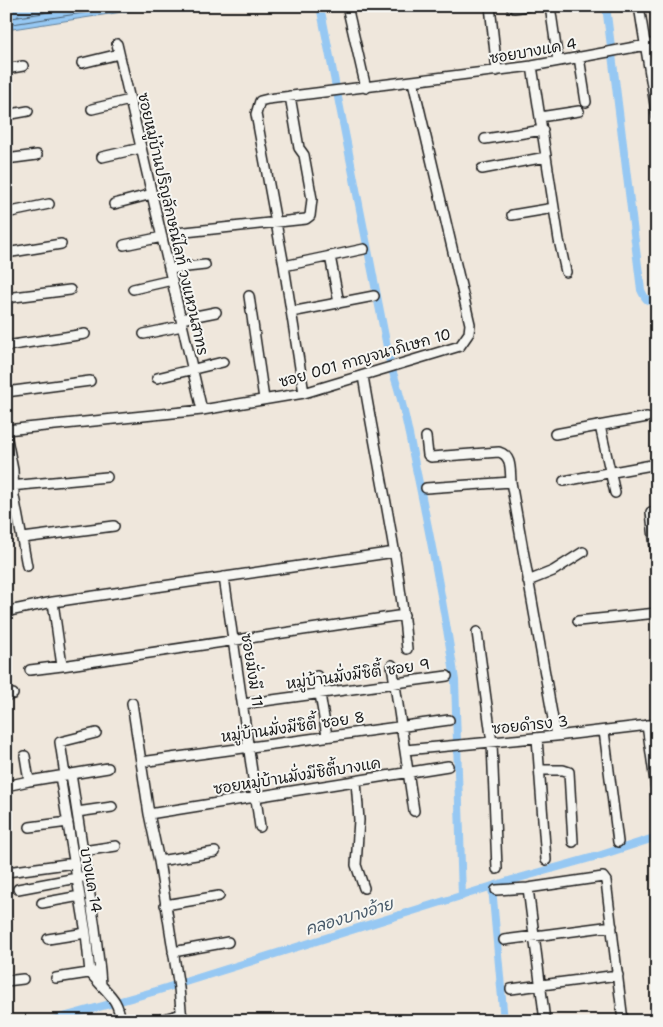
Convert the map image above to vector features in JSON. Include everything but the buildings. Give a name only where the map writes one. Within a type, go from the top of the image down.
[{"type":"street","points":[[348,6],[366,88]]},
{"type":"street","points":[[490,6],[497,71]]},
{"type":"street","points":[[511,6],[514,8],[528,6]]},
{"type":"street","points":[[550,6],[558,61]]},
{"type":"street","points":[[639,6],[657,117]]},
{"type":"street","name":"ซอยบางแค 4","points":[[275,224],[256,114],[260,101],[532,66],[657,43]]},
{"type":"street","name":"ซอยหมู่บ้านปริญลักษณ์ไลท์ วงแหวนสาทร","points":[[117,44],[202,410]]},
{"type":"street","points":[[82,63],[119,54]]},
{"type":"street","points":[[579,57],[586,102]]},
{"type":"street","points":[[6,69],[23,66]]},
{"type":"street","points":[[532,66],[566,272]]},
{"type":"street","name":"ซอย 001 กาญจนาภิเษก 10","points":[[6,430],[202,410],[304,393],[460,346],[469,333],[470,324],[413,82]]},
{"type":"street","points":[[176,233],[275,224],[306,220],[310,216],[312,199],[304,155],[299,148],[290,96]]},
{"type":"street","points":[[92,109],[130,100]]},
{"type":"street","points":[[540,117],[579,110]]},
{"type":"street","points":[[6,115],[28,111]]},
{"type":"street","points":[[484,138],[543,130]]},
{"type":"street","points":[[102,157],[141,148]]},
{"type":"street","points":[[6,159],[37,155]]},
{"type":"street","points":[[482,169],[546,157]]},
{"type":"street","points":[[114,204],[152,194]]},
{"type":"street","points":[[6,213],[49,204]]},
{"type":"street","points":[[512,215],[554,208]]},
{"type":"street","points":[[275,224],[284,266],[304,393]]},
{"type":"street","points":[[124,245],[162,237]]},
{"type":"street","points":[[6,253],[60,244]]},
{"type":"street","points":[[284,266],[364,249]]},
{"type":"street","points":[[330,256],[339,303]]},
{"type":"street","points":[[169,269],[205,265]]},
{"type":"street","points":[[133,289],[172,280]]},
{"type":"street","points":[[6,298],[70,290]]},
{"type":"street","points":[[249,296],[264,399]]},
{"type":"street","points":[[291,312],[374,296]]},
{"type":"street","points":[[144,334],[216,312]]},
{"type":"street","points":[[6,346],[85,334]]},
{"type":"street","points":[[157,378],[223,362]]},
{"type":"street","points":[[363,376],[395,552],[407,649]]},
{"type":"street","points":[[6,392],[90,381]]},
{"type":"street","points":[[555,434],[647,418]]},
{"type":"street","points":[[600,426],[615,493]]},
{"type":"street","points":[[6,434],[10,478],[27,566]]},
{"type":"street","points":[[426,437],[428,454],[431,457],[499,452],[505,454],[509,459],[511,482],[556,736]]},
{"type":"street","points":[[564,481],[657,464]]},
{"type":"street","points":[[10,478],[106,477]]},
{"type":"street","points":[[426,488],[511,482]]},
{"type":"street","points":[[651,512],[657,564]]},
{"type":"street","points":[[23,538],[114,526]]},
{"type":"street","points":[[9,611],[53,602],[395,552]]},
{"type":"street","points":[[528,581],[553,571],[583,552]]},
{"type":"street","name":"ซอยมั่งมี 11","points":[[224,577],[260,826]]},
{"type":"street","points":[[53,602],[62,666]]},
{"type":"street","points":[[578,621],[657,613]]},
{"type":"street","points":[[30,670],[404,616]]},
{"type":"street","points":[[477,632],[492,742],[498,869]]},
{"type":"street","points":[[392,665],[414,811]]},
{"type":"street","points":[[317,676],[328,736]]},
{"type":"street","name":"หมู่บ้านมั่งมีซิตี้ ซอย 9","points":[[243,704],[447,676]]},
{"type":"street","points":[[132,703],[149,814],[159,862],[182,1017],[156,1021]]},
{"type":"street","name":"หมู่บ้านมั่งมีซิตี้ ซอย 8","points":[[141,762],[449,720]]},
{"type":"street","name":"ซอยดำรง 3","points":[[405,750],[453,747],[657,724]]},
{"type":"street","points":[[647,725],[657,796]]},
{"type":"street","points":[[604,731],[618,842]]},
{"type":"street","points":[[65,775],[60,742],[96,733]]},
{"type":"street","points":[[537,738],[546,860]]},
{"type":"street","points":[[25,756],[29,780]]},
{"type":"street","name":"ซอยหมู่บ้านมั่งมีซิตี้บางแค","points":[[149,814],[448,766]]},
{"type":"street","points":[[6,786],[29,780],[108,768]]},
{"type":"street","points":[[539,770],[563,770],[569,772],[573,842]]},
{"type":"street","name":"บางแค 14","points":[[65,775],[77,812],[83,851],[86,876],[90,972]]},
{"type":"street","name":"บางแค 14","points":[[65,775],[68,822],[74,863],[80,896],[100,971],[101,985]]},
{"type":"street","points":[[356,781],[359,820],[356,865],[364,888]]},
{"type":"street","points":[[77,812],[112,807]]},
{"type":"street","points":[[30,827],[68,822]]},
{"type":"street","points":[[83,851],[116,846]]},
{"type":"street","points":[[159,862],[215,852]]},
{"type":"street","points":[[6,865],[8,872],[74,863]]},
{"type":"street","points":[[18,889],[86,876]]},
{"type":"street","points":[[496,890],[528,888],[603,877],[606,881],[623,1021]]},
{"type":"street","points":[[528,888],[545,1021]]},
{"type":"street","points":[[42,903],[80,896]]},
{"type":"street","points":[[165,905],[219,896]]},
{"type":"street","points":[[504,940],[612,926]]},
{"type":"street","points":[[48,939],[89,930]]},
{"type":"street","points":[[173,952],[228,942]]},
{"type":"street","points":[[56,978],[100,971]]},
{"type":"street","points":[[90,972],[114,998],[119,1008],[121,1021]]},
{"type":"street","points":[[511,989],[618,975]]},
{"type":"street","points":[[6,981],[23,979]]},
{"type":"water","points":[[22,6],[161,6],[6,30],[6,9]]},
{"type":"waterway","points":[[320,6],[391,367],[403,408],[423,503],[455,680],[462,896]]},
{"type":"waterway","points":[[606,6],[641,290],[647,299],[657,301]]},
{"type":"waterway","name":"คลองบางอ้าย","points":[[49,1021],[156,991],[512,880],[657,837]]},
{"type":"waterway","points":[[492,887],[504,1021]]},
{"type":"ferry route","points":[[6,18],[86,6]]}]
